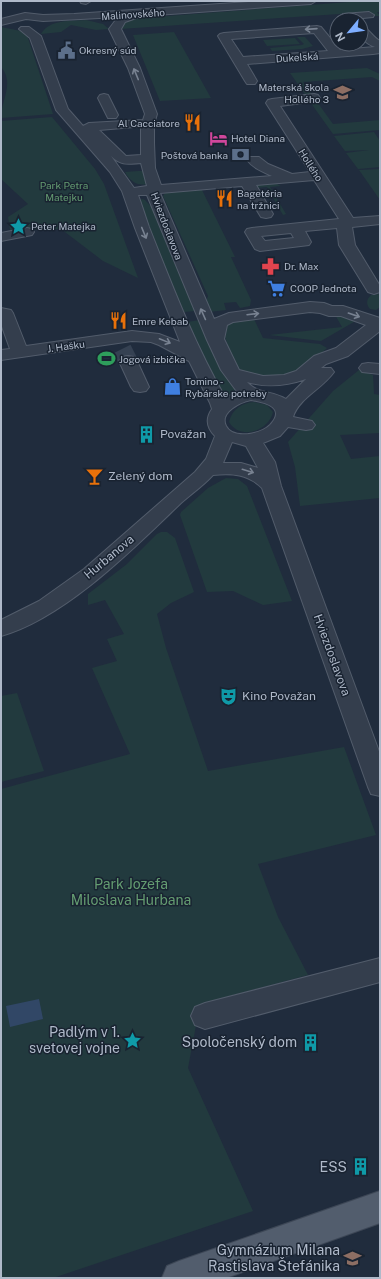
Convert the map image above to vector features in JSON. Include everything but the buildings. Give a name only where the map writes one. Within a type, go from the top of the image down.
[{"type":"main road","points":[[179,1278],[380,1207]]},
{"type":"street","points":[[86,1],[91,16]]},
{"type":"street","points":[[77,17],[98,21],[115,29],[121,20],[142,13],[139,1]]},
{"type":"street","name":"Malinovského","points":[[38,27],[77,17],[142,13],[194,4],[222,7],[311,1]]},
{"type":"street","points":[[6,24],[16,18],[25,16],[38,27]]},
{"type":"street","points":[[6,24],[38,27]]},
{"type":"street","name":"Hviezdoslavova","points":[[38,27],[62,110],[68,119],[111,164],[130,194],[195,358],[219,403],[221,410]]},
{"type":"street","points":[[251,82],[224,36],[318,28],[337,54]]},
{"type":"street","name":"Hviezdoslavova","points":[[115,29],[134,68],[152,114],[148,124],[148,168],[154,186],[152,190],[203,315],[228,368],[239,385],[258,395]]},
{"type":"street","points":[[369,39],[378,49]]},
{"type":"street","name":"Dukelská","points":[[238,61],[337,54],[378,49]]},
{"type":"street","points":[[104,98],[112,115]]},
{"type":"street","name":"Hollého","points":[[314,98],[272,103],[317,176],[348,222]]},
{"type":"street","points":[[68,119],[150,111]]},
{"type":"street","points":[[148,124],[134,123],[89,127],[123,160],[148,158]]},
{"type":"street","points":[[254,160],[263,167],[290,178]]},
{"type":"street","points":[[130,194],[152,190],[317,176]]},
{"type":"street","points":[[246,181],[266,214]]},
{"type":"street","points":[[296,228],[380,220]]},
{"type":"street","points":[[348,222],[344,226],[347,245],[374,289]]},
{"type":"street","points":[[1,237],[27,232]]},
{"type":"street","points":[[216,340],[220,322],[229,318],[310,307],[324,308],[329,311],[343,311],[379,324]]},
{"type":"street","points":[[1,313],[5,314],[20,352]]},
{"type":"street","points":[[337,355],[331,366],[302,393],[281,422],[265,438],[239,438],[219,430],[216,424],[217,417],[221,410],[236,398],[289,388],[320,360],[337,355],[379,324]]},
{"type":"street","name":"J. Hašku","points":[[1,355],[20,352],[125,346],[146,336],[167,340],[195,358]]},
{"type":"street","points":[[125,346],[140,387]]},
{"type":"street","points":[[228,368],[244,377],[264,381],[284,380],[302,375]]},
{"type":"street","points":[[258,395],[279,401],[281,422]]},
{"type":"street","points":[[281,422],[306,425]]},
{"type":"street","name":"Hviezdoslavova","points":[[281,422],[282,468],[287,503],[284,522]]},
{"type":"street","name":"Hviezdoslavova","points":[[239,438],[261,454],[269,470],[271,486],[380,787]]},
{"type":"street","name":"Hurbanova","points":[[1,629],[34,613],[66,592],[122,547],[175,497],[214,470],[239,438]]},
{"type":"street","points":[[214,470],[244,469],[256,473],[265,479],[271,486]]},
{"type":"street","points":[[206,1016],[380,970]]},
{"type":"green space","points":[[380,1],[380,12],[377,12],[380,16],[373,16],[369,12],[329,12],[329,15],[120,29],[120,24],[128,20],[142,18],[349,2]]},
{"type":"green space","points":[[86,20],[103,24],[109,29],[96,30],[71,25],[61,32],[41,34],[45,29],[55,23]]},
{"type":"green space","points":[[1,27],[21,31],[27,35],[53,114],[1,118],[7,79],[1,67]]},
{"type":"green space","points":[[174,32],[211,98],[160,101],[133,35]]},
{"type":"green space","points":[[297,37],[305,37],[313,46],[302,49],[272,51],[270,48],[304,44]]},
{"type":"green space","points":[[295,38],[300,44],[267,46],[263,40]]},
{"type":"green space","points":[[367,68],[380,74],[380,81],[372,77],[303,82],[313,96],[307,97],[290,73]]},
{"type":"green space","points":[[308,99],[315,99],[333,124],[380,120],[380,130],[333,134]]},
{"type":"green space","name":"Park Petra Matejku","points":[[52,117],[95,169],[104,184],[138,278],[103,261],[61,229],[10,230],[8,217],[28,204],[1,179],[1,121]]},
{"type":"green space","points":[[374,132],[380,141],[380,167],[358,169],[346,153],[369,150],[345,151],[334,136]]},
{"type":"green space","points":[[380,169],[380,200],[359,170]]},
{"type":"green space","points":[[147,171],[151,183],[143,185],[136,183],[130,179],[125,172]]},
{"type":"green space","points":[[275,183],[281,186],[270,187],[286,214],[283,215],[267,187],[256,188],[258,184]]},
{"type":"green space","points":[[201,188],[235,257],[231,257],[251,300],[250,306],[240,308],[236,302],[224,303],[226,310],[209,312],[206,302],[208,296],[163,196],[165,193],[170,191]]},
{"type":"green space","points":[[142,199],[145,200],[158,214],[196,311],[184,312],[137,201]]},
{"type":"green space","points":[[380,294],[380,307],[376,310],[370,309],[367,304],[367,300],[371,295]]},
{"type":"green space","points":[[334,313],[359,319],[321,341],[269,335],[342,327]]},
{"type":"green space","points":[[253,317],[263,338],[320,344],[327,348],[302,369],[293,374],[270,378],[245,372],[238,369],[233,364],[229,356],[223,324]]},
{"type":"green space","points":[[200,320],[216,358],[238,392],[223,398],[209,376],[187,322]]},
{"type":"green space","points":[[359,370],[373,375],[374,394],[380,395],[380,433],[340,435],[351,459],[380,456],[380,498],[300,506],[295,467],[288,442],[333,391]]},
{"type":"green space","points":[[254,402],[267,405],[273,412],[270,419],[260,429],[254,431],[240,431],[234,428],[229,422],[230,417],[235,410],[242,405]]},
{"type":"green space","points":[[226,478],[238,479],[247,486],[292,601],[263,605],[233,591],[207,592],[180,515],[181,512],[208,488]]},
{"type":"green space","name":"Park Jozefa Miloslava Hurbana","points":[[167,532],[175,538],[194,592],[171,603],[157,614],[166,648],[208,771],[344,747],[376,835],[258,864],[278,917],[308,975],[200,1004],[188,1068],[253,1211],[53,1278],[1,1278],[1,789],[130,754],[92,668],[117,661],[107,639],[124,634],[105,600],[88,605],[88,594],[127,564],[157,534]]},
{"type":"green space","points":[[17,693],[44,771],[1,782],[1,696]]},
{"type":"water","points":[[39,999],[43,1019],[10,1027],[6,1006]]},
{"type":"tunnel","points":[[122,349],[128,361]]},
{"type":"place","name":"Okresný súd","points":[[66,50]]},
{"type":"place","name":"Materská škola Hollého 3","points":[[342,93]]},
{"type":"place","name":"Al Cacciatore","points":[[193,123]]},
{"type":"place","name":"Hotel Diana","points":[[218,138]]},
{"type":"place","name":"Poštová banka","points":[[241,155]]},
{"type":"place","name":"Bagetéria na tržnici","points":[[224,199]]},
{"type":"place","name":"Peter Matejka","points":[[18,226]]},
{"type":"place","name":"Dr. Max","points":[[271,266]]},
{"type":"place","name":"COOP Jednota","points":[[277,288]]},
{"type":"place","name":"Emre Kebab","points":[[119,321]]},
{"type":"place","name":"Jogová izbička","points":[[106,359]]},
{"type":"place","name":"Tomino - Rybárske potreby","points":[[172,387]]},
{"type":"place","name":"Považan","points":[[147,434]]},
{"type":"place","name":"Zelený dom","points":[[95,476]]},
{"type":"place","name":"Kino Považan","points":[[229,696]]},
{"type":"place","name":"Padlým v 1. svetovej vojne","points":[[133,1040]]},
{"type":"place","name":"Spoločenský dom","points":[[310,1042]]},
{"type":"place","name":"ESS","points":[[360,1167]]},
{"type":"place","name":"Gymnázium Milana Rastislava Štefánika","points":[[353,1258]]}]
